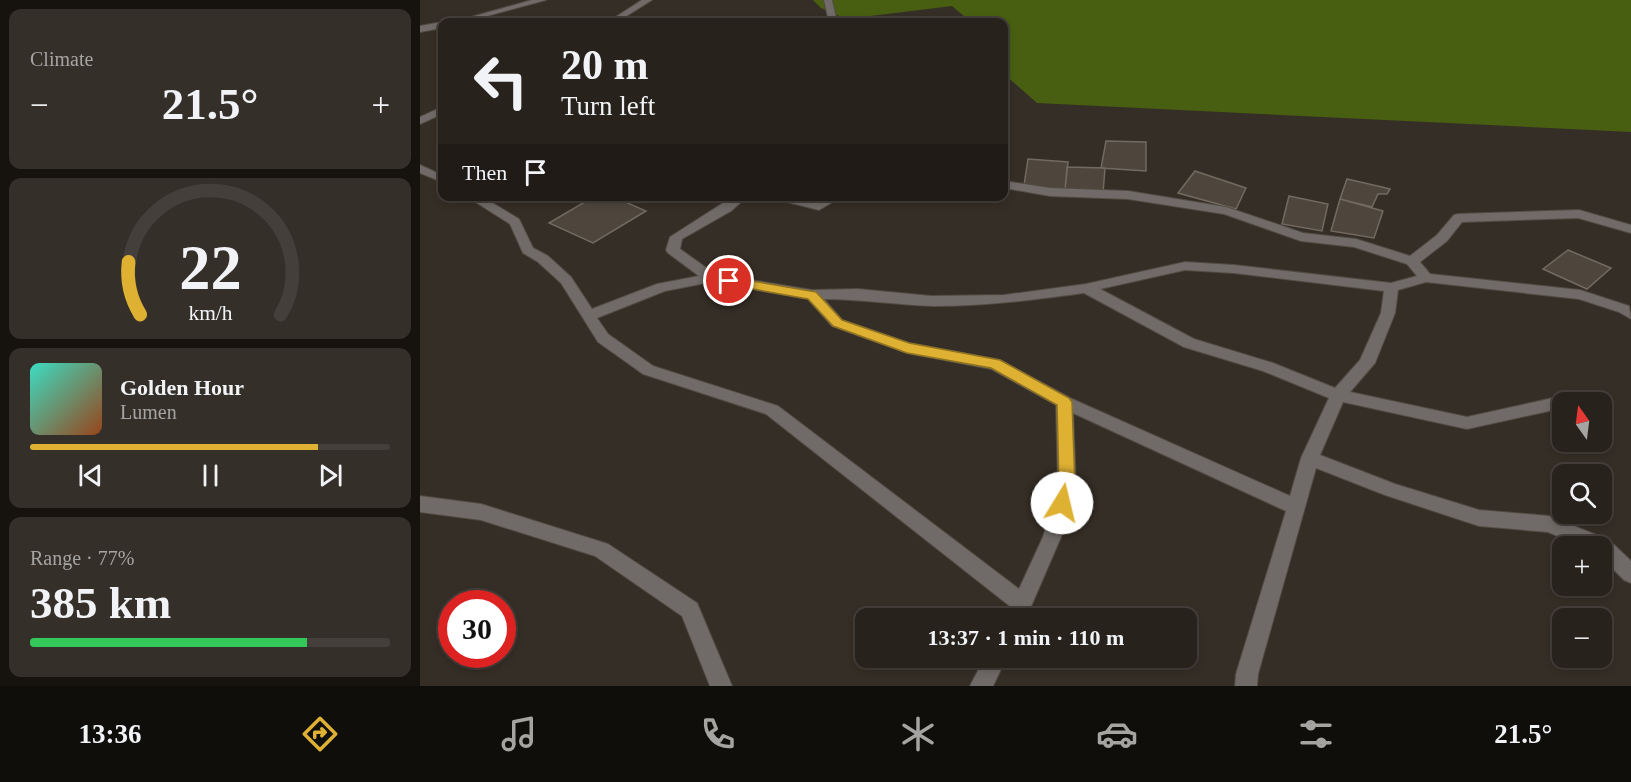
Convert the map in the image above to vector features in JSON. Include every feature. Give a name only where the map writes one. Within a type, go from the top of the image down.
[{"type":"street","points":[[472,18],[542,0]]},
{"type":"street","points":[[619,18],[648,0]]},
{"type":"street","points":[[828,0],[831,18]]},
{"type":"street","points":[[420,29],[438,26]]},
{"type":"street","points":[[420,121],[438,112]]},
{"type":"street","points":[[420,168],[438,177]]},
{"type":"street","points":[[1008,186],[1050,192],[1128,195],[1226,211],[1301,237],[1356,243],[1412,261],[1426,278]]},
{"type":"street","points":[[480,201],[515,222],[528,250],[543,259],[566,280],[603,338],[648,370],[772,410],[1015,608]]},
{"type":"street","points":[[711,279],[673,250],[676,237],[696,223],[732,206],[737,201]]},
{"type":"street","points":[[794,201],[819,206],[828,201]]},
{"type":"street","points":[[1412,261],[1442,238],[1458,218],[1579,214],[1631,229]]},
{"type":"street","points":[[590,315],[662,287],[711,279],[812,295],[858,294],[931,301],[1004,300],[1086,288],[1185,266],[1234,268],[1391,287],[1426,278],[1580,296],[1624,309],[1631,314]]},
{"type":"street","points":[[1246,686],[1247,674],[1310,458],[1338,395],[1367,363],[1388,313],[1391,287]]},
{"type":"street","points":[[1086,288],[1189,343],[1268,367],[1338,395],[1467,423],[1552,404]]},
{"type":"street","points":[[812,295],[837,323],[907,348],[995,364],[1064,402],[1296,507]]},
{"type":"street","points":[[1020,608],[1052,537],[1067,486],[1064,402]]},
{"type":"street","points":[[1310,458],[1391,490],[1479,518],[1549,524],[1578,536]]},
{"type":"street","points":[[420,504],[481,512],[601,550],[690,610],[721,686]]},
{"type":"street","points":[[1612,556],[1631,574]]},
{"type":"street","points":[[981,686],[990,668]]},
{"type":"green space","points":[[813,0],[1631,0],[1631,132],[1037,103],[1008,78],[1008,18],[966,18],[952,6],[854,18],[844,18],[821,8]]},
{"type":"building","points":[[1106,141],[1146,142],[1146,171],[1101,168]]},
{"type":"building","points":[[1028,159],[1068,162],[1065,190],[1024,185]]},
{"type":"building","points":[[1067,167],[1105,168],[1103,193],[1065,190]]},
{"type":"building","points":[[1195,171],[1246,188],[1236,209],[1178,193]]},
{"type":"building","points":[[1347,179],[1390,189],[1387,194],[1378,194],[1372,207],[1340,199]]},
{"type":"building","points":[[1289,196],[1328,204],[1322,231],[1282,224]]},
{"type":"building","points":[[1340,199],[1383,211],[1374,238],[1331,231]]},
{"type":"building","points":[[586,201],[623,201],[646,211],[593,243],[549,223]]},
{"type":"building","points":[[1568,250],[1611,268],[1587,289],[1543,269]]},
{"type":"route","points":[[729,281],[764,285],[812,295],[837,323],[907,348],[995,364],[1064,402],[1067,486],[1062,503]]}]
